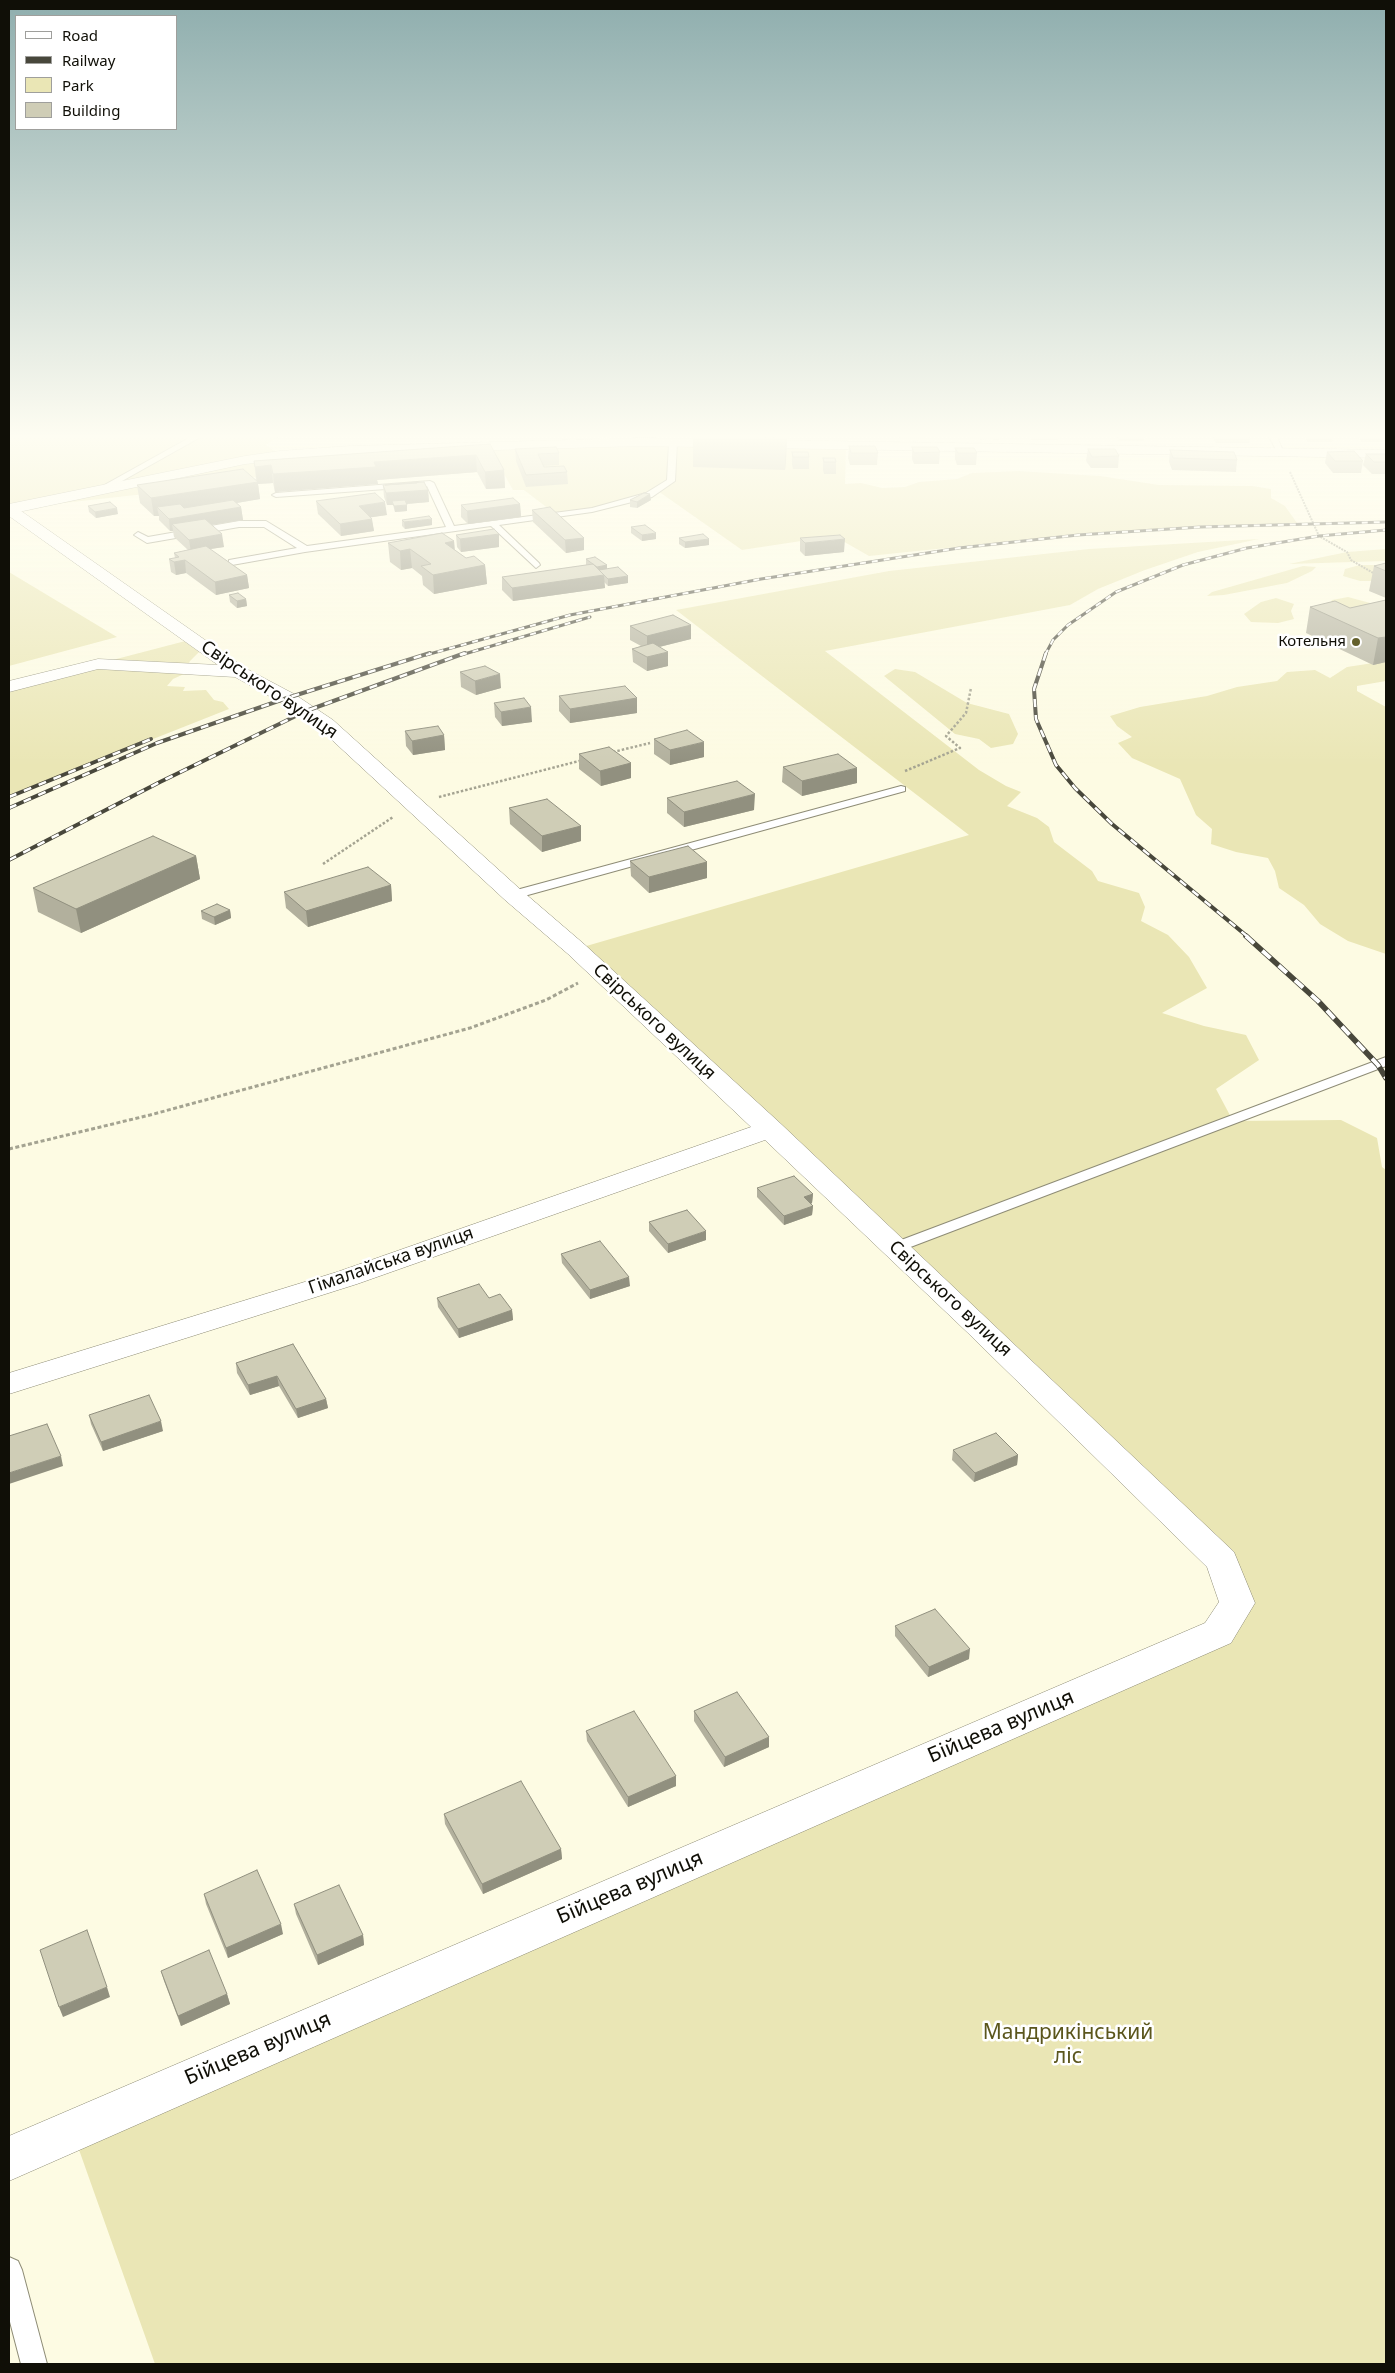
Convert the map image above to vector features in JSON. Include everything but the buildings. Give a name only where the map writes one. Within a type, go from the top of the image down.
[{"type":"street","name":"Свірського вулиця","points":[[59,545],[239,672],[287,698],[326,724],[771,1129],[894,1248],[979,1326],[1222,1561],[1237,1603]]},
{"type":"street","points":[[9,687],[98,664],[239,672]]},
{"type":"street","name":"Гімалайська вулиця","points":[[9,1384],[346,1278],[771,1129]]},
{"type":"street","name":"Бійцева вулиця","points":[[9,2159],[1218,1633],[1237,1603]]},
{"type":"lane","points":[[298,545],[305,549]]},
{"type":"lane","points":[[232,562],[338,545]]},
{"type":"lane","points":[[515,545],[536,565]]},
{"type":"lane","points":[[249,559],[265,568]]},
{"type":"lane","points":[[513,895],[901,789]]},
{"type":"lane","points":[[894,1248],[1386,1062]]},
{"type":"lane","points":[[9,2270],[34,2364]]},
{"type":"path","points":[[1334,545],[1347,552],[1351,560],[1375,574]]},
{"type":"path","points":[[901,789],[886,779],[960,748],[946,736],[966,714],[971,688]]},
{"type":"path","points":[[612,752],[650,743]]},
{"type":"path","points":[[322,864],[412,804],[584,760]]},
{"type":"path","points":[[9,1149],[150,1114],[470,1028],[546,1000],[600,973]]},
{"type":"green space","points":[[735,545],[777,545],[742,550]]},
{"type":"green space","points":[[849,545],[978,545],[869,556]]},
{"type":"green space","name":"Мандрикінський ліс","points":[[1161,545],[1232,545],[1198,552],[1145,570],[1098,589],[1070,605],[825,651],[979,770],[1006,786],[1021,792],[1007,806],[1037,818],[1049,827],[1054,842],[1092,871],[1098,881],[1139,893],[1145,907],[1141,921],[1168,935],[1189,957],[1207,988],[1162,1013],[1204,1026],[1246,1035],[1259,1060],[1216,1089],[1233,1121],[1341,1120],[1377,1138],[1382,1167],[1386,1170],[1386,2364],[155,2364],[72,2130],[1218,1633],[1222,1561],[576,949],[969,835],[676,610],[889,571],[1089,549]]},
{"type":"green space","points":[[1386,549],[1386,561],[1289,564],[1347,552]]},
{"type":"green space","points":[[1360,565],[1386,565],[1379,581],[1360,581],[1343,576],[1345,569]]},
{"type":"green space","points":[[1303,566],[1316,567],[1312,571],[1287,583],[1224,595],[1207,596],[1212,592]]},
{"type":"green space","points":[[9,572],[117,637],[9,666]]},
{"type":"green space","points":[[1348,597],[1385,607],[1386,614],[1328,607],[1332,600]]},
{"type":"green space","points":[[1276,598],[1294,604],[1291,611],[1294,619],[1278,623],[1251,622],[1244,614],[1261,602]]},
{"type":"green space","points":[[193,639],[201,650],[190,661],[184,674],[173,679],[167,686],[185,687],[183,691],[206,690],[214,700],[223,702],[229,709],[9,796],[9,687]]},
{"type":"green space","points":[[1386,661],[1386,681],[1357,686],[1357,691],[1386,707],[1386,954],[1348,941],[1320,924],[1304,905],[1279,888],[1275,871],[1268,858],[1236,852],[1211,844],[1212,829],[1196,815],[1180,779],[1132,758],[1118,743],[1132,737],[1117,726],[1110,716],[1140,707],[1207,696],[1237,687],[1277,681],[1287,672],[1315,670],[1330,678],[1347,667]]},
{"type":"green space","points":[[895,669],[915,672],[967,703],[1009,714],[1018,734],[1013,744],[991,748],[979,739],[955,734],[884,676]]},
{"type":"railway","points":[[426,655],[570,615],[761,579],[989,545]]},
{"type":"railway","points":[[1046,653],[1053,640],[1068,625],[1116,592],[1183,565],[1267,545]]},
{"type":"railway","points":[[461,655],[590,617]]},
{"type":"railway","points":[[9,808],[157,743],[287,698],[430,653]]},
{"type":"railway","points":[[9,860],[160,782],[306,711],[465,653]]},
{"type":"railway","points":[[1046,653],[1034,689],[1036,719],[1056,765],[1075,788],[1112,824],[1248,937]]},
{"type":"railway","points":[[9,797],[151,739]]},
{"type":"railway","points":[[1246,936],[1318,1001],[1378,1065],[1386,1078]]},
{"type":"place","name":"Котельня","points":[[1356,642]]}]
